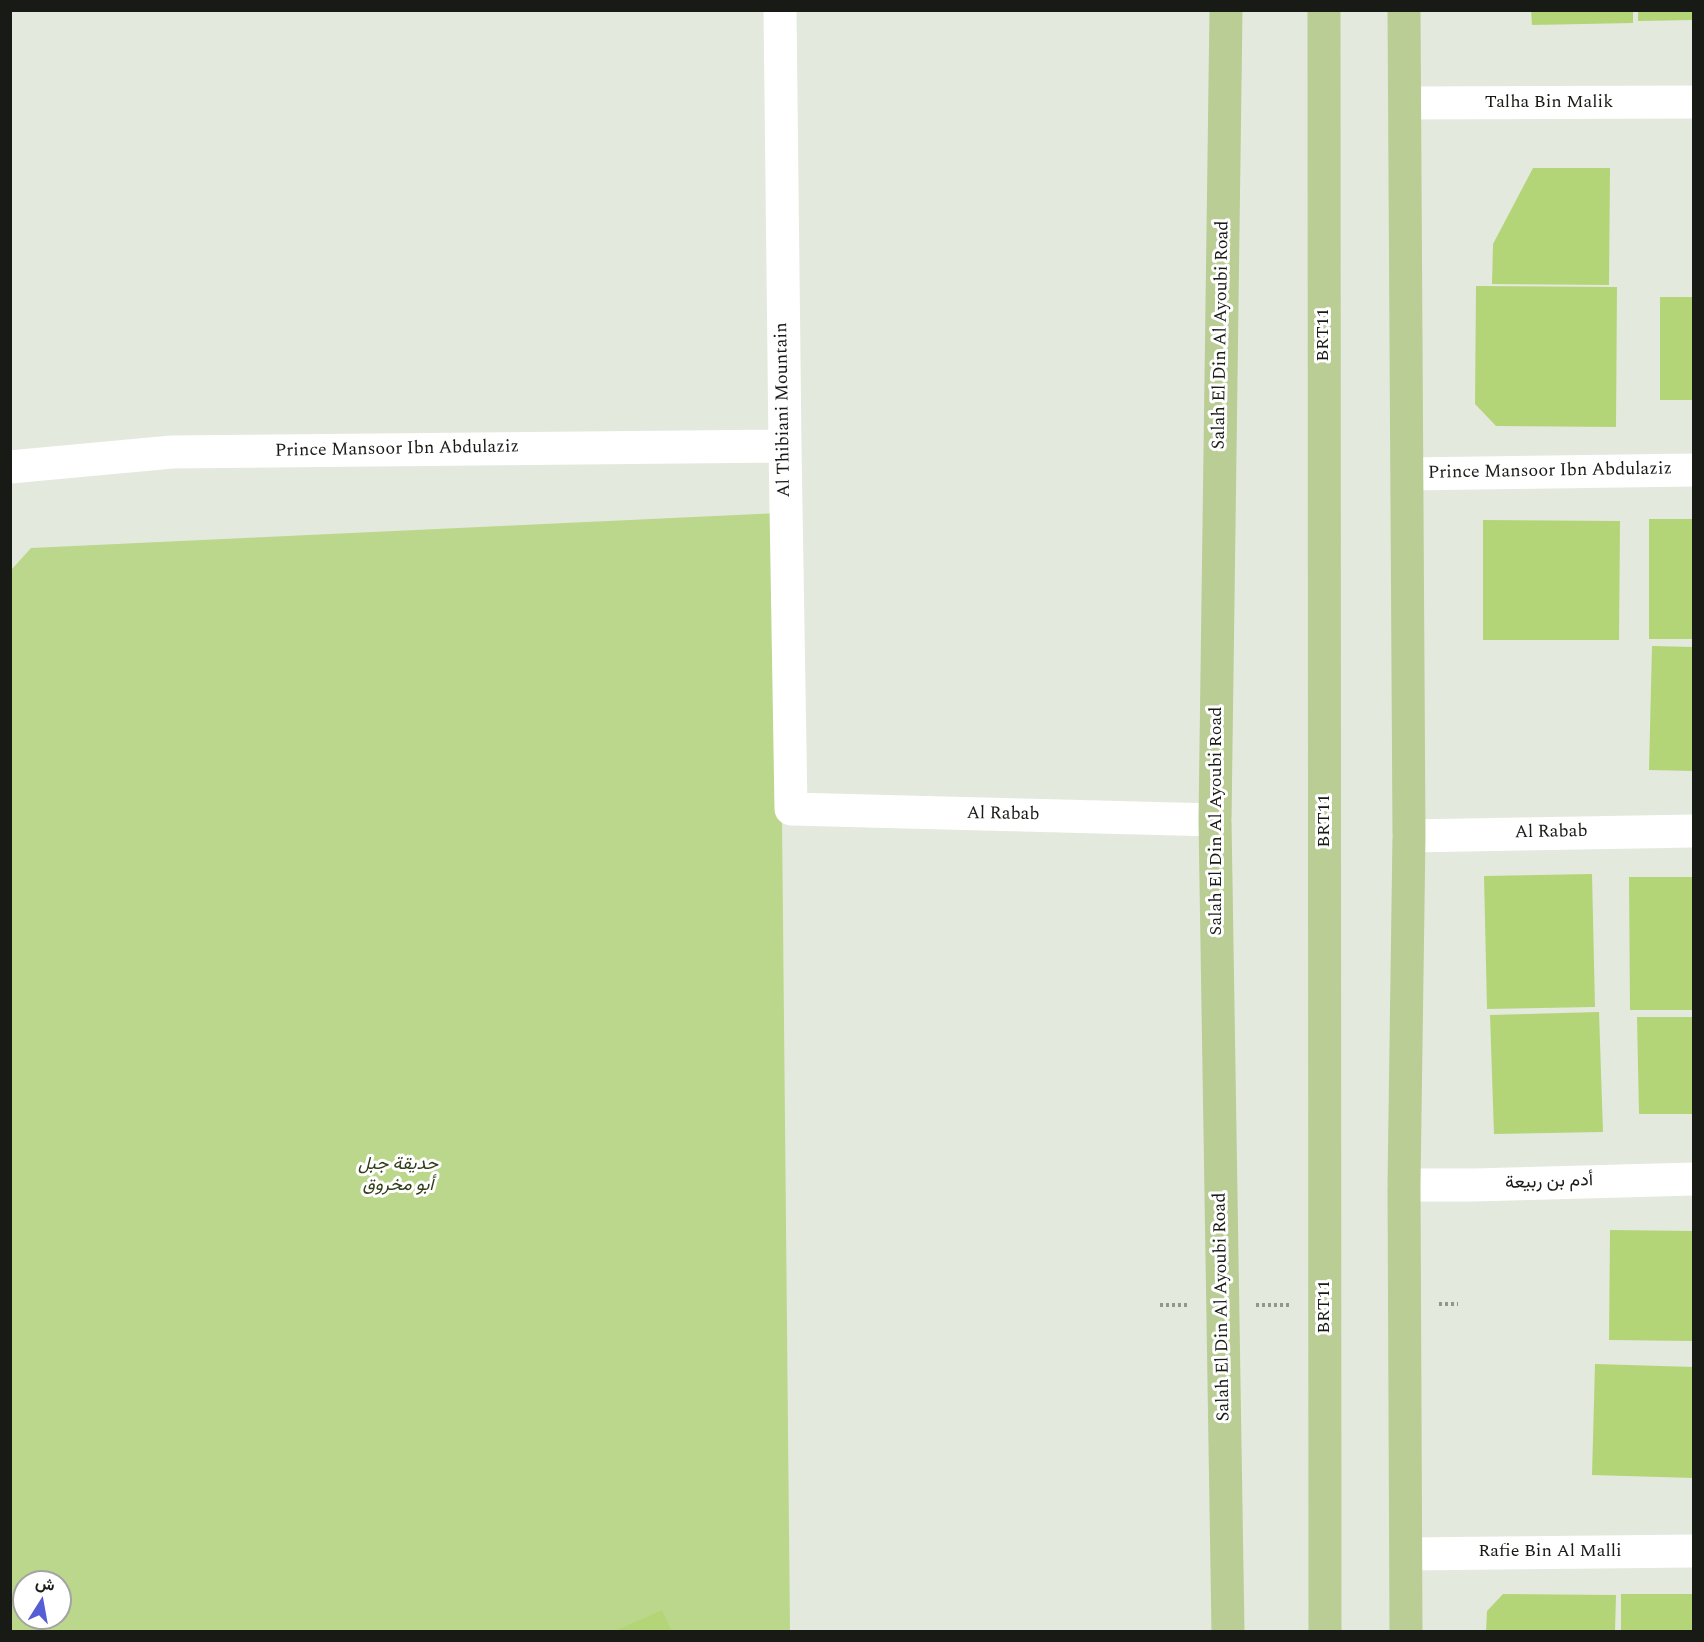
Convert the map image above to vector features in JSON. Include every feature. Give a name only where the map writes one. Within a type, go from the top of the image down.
[{"type":"main road","name":"Salah El Din Al Ayoubi Road","points":[[1226,10],[1215,820],[1228,1632]]},
{"type":"main road","name":"BRT11","points":[[1324,10],[1325,1632]]},
{"type":"main road","points":[[1404,10],[1409,836],[1404,1185],[1406,1632]]},
{"type":"street","name":"Al Thibiani Mountain","points":[[780,10],[784,446],[791,809]]},
{"type":"street","name":"Talha Bin Malik","points":[[1405,103],[1694,102]]},
{"type":"street","name":"Prince Mansoor Ibn Abdulaziz","points":[[10,467],[172,452],[784,446]]},
{"type":"street","name":"Prince Mansoor Ibn Abdulaziz","points":[[1407,474],[1694,470]]},
{"type":"street","name":"Al Rabab","points":[[791,809],[1215,820]]},
{"type":"street","name":"Al Rabab","points":[[1409,836],[1694,831]]},
{"type":"street","name":"أدم بن ربيعة","points":[[1404,1185],[1694,1179]]},
{"type":"street","name":"Rafie Bin Al Malli","points":[[1406,1554],[1694,1551]]},
{"type":"green space","name":"حديقة جبل أبو مخروق","points":[[779,513],[790,1631],[11,1632],[11,570],[31,548]]},
{"type":"building","points":[[1531,10],[1633,10],[1633,23],[1532,25]]},
{"type":"building","points":[[1638,10],[1694,10],[1694,20],[1638,21]]},
{"type":"building","points":[[1533,168],[1610,168],[1609,285],[1492,284],[1493,244]]},
{"type":"building","points":[[1476,286],[1617,287],[1616,427],[1496,426],[1475,404]]},
{"type":"building","points":[[1660,297],[1694,297],[1694,400],[1660,400]]},
{"type":"building","points":[[1649,519],[1694,519],[1694,639],[1649,639]]},
{"type":"building","points":[[1483,520],[1620,521],[1619,640],[1483,640]]},
{"type":"building","points":[[1652,646],[1694,647],[1694,771],[1649,770]]},
{"type":"building","points":[[1592,874],[1595,1007],[1487,1009],[1484,876]]},
{"type":"building","points":[[1629,877],[1694,877],[1694,1010],[1630,1010]]},
{"type":"building","points":[[1599,1012],[1603,1132],[1494,1134],[1490,1015]]},
{"type":"building","points":[[1637,1017],[1694,1017],[1694,1114],[1639,1114]]},
{"type":"building","points":[[1610,1230],[1694,1231],[1694,1341],[1609,1340]]},
{"type":"building","points":[[1595,1364],[1694,1367],[1694,1478],[1592,1475]]},
{"type":"building","points":[[1503,1594],[1616,1595],[1615,1632],[1486,1632],[1487,1611]]},
{"type":"building","points":[[1621,1594],[1694,1594],[1694,1632],[1621,1632]]},
{"type":"building","points":[[662,1610],[672,1632],[613,1632]]}]
